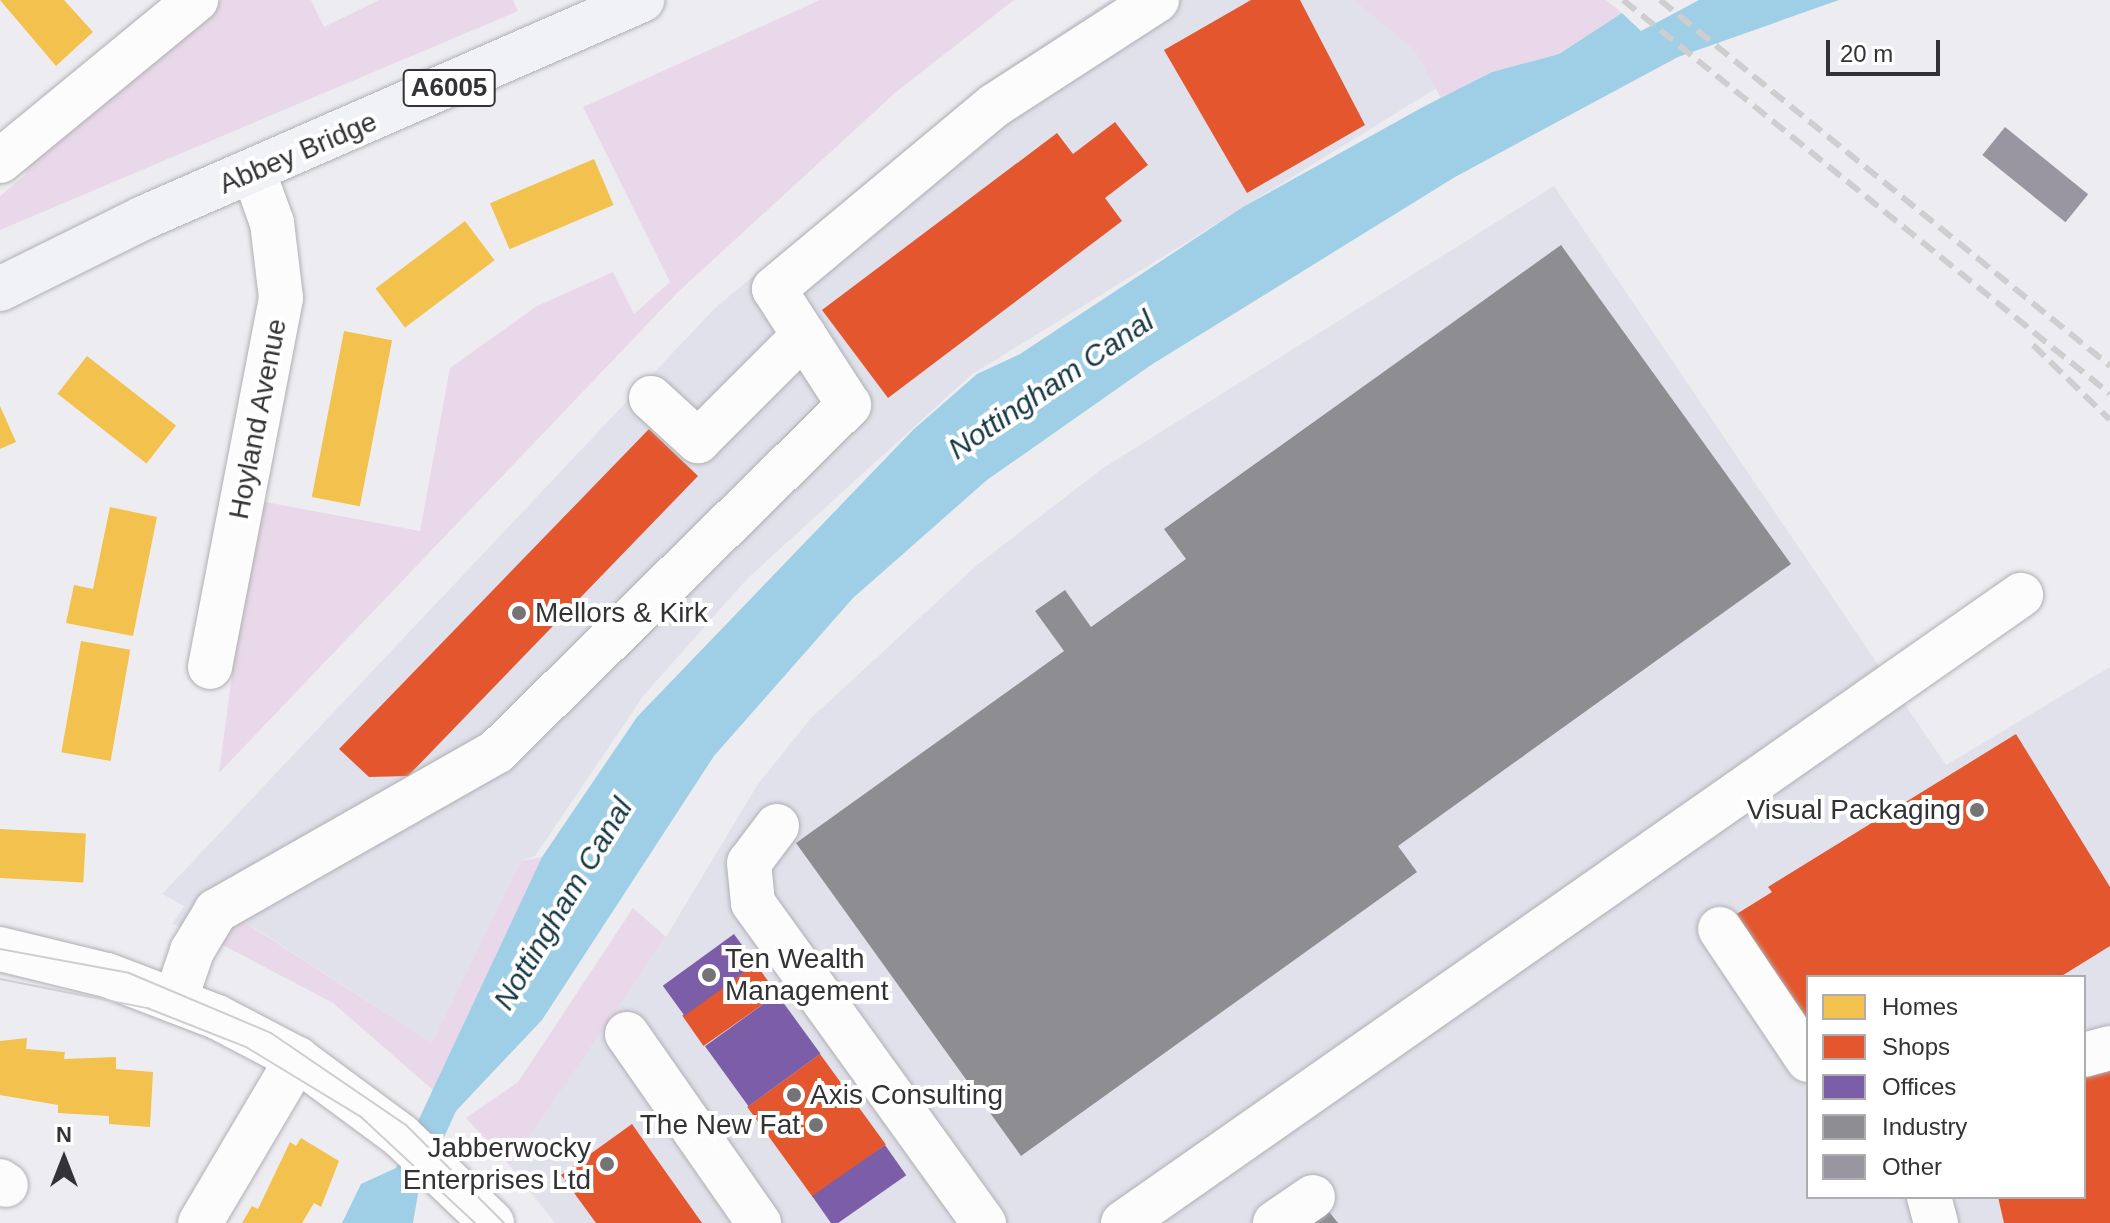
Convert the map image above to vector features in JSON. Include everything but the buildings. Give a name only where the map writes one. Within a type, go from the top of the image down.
[{"type":"main road","name":"Abbey Bridge","points":[[0,289],[642,0]]},
{"type":"street","points":[[0,161],[196,0]]},
{"type":"street","points":[[175,1001],[192,951],[216,911],[496,752],[849,405],[774,289],[995,105],[1157,0]]},
{"type":"street","name":"Hoyland Avenue","points":[[210,667],[281,298],[280,258],[254,173]]},
{"type":"street","points":[[651,398],[698,441],[804,335]]},
{"type":"street","points":[[1123,1223],[2021,595]]},
{"type":"street","points":[[777,826],[749,863],[753,903],[984,1223]]},
{"type":"street","points":[[1720,929],[1806,1057]]},
{"type":"street","points":[[0,949],[79,968],[175,1001],[297,1059],[401,1136],[480,1209]]},
{"type":"street","points":[[0,979],[79,968]]},
{"type":"street","points":[[627,1034],[759,1223]]},
{"type":"street","points":[[2086,1054],[2110,1048]]},
{"type":"street","points":[[200,1223],[297,1059]]},
{"type":"street","points":[[1275,1223],[1313,1197]]},
{"type":"street","points":[[1930,1199],[1936,1223]]},
{"type":"shaded area","points":[[221,0],[311,0],[324,27],[379,0],[513,0],[518,11],[0,230],[0,196],[25,175],[28,162]]},
{"type":"shaded area","points":[[820,0],[1014,0],[896,92],[678,292],[219,773],[255,500],[420,531],[450,368],[537,306],[613,272],[634,314],[670,282],[583,107]]},
{"type":"shaded area","points":[[1110,0],[1355,0],[1415,51],[1437,88],[971,375],[747,579],[644,695],[535,856],[521,861],[432,1043],[233,914],[200,933],[172,924],[184,906],[162,894],[714,309],[982,85]]},
{"type":"shaded area","points":[[1354,0],[1606,0],[1622,13],[1559,54],[1492,72],[1441,98],[1415,51]]},
{"type":"shaded area","points":[[1554,186],[1946,765],[2110,667],[2110,1223],[555,1223],[510,1166],[666,937],[758,784],[811,718],[977,565],[1103,468]]},
{"type":"shaded area","points":[[542,857],[434,1091],[333,1003],[215,941],[232,914],[432,1043],[521,861]]},
{"type":"shaded area","points":[[633,908],[666,937],[510,1166],[466,1118],[518,1082]]},
{"type":"water","name":"Nottingham Canal","points":[[1699,0],[1839,0],[1678,57],[1455,177],[1151,365],[987,480],[853,598],[714,756],[542,1020],[456,1111],[418,1194],[413,1223],[342,1223],[361,1184],[396,1168],[542,857],[637,717],[913,430],[977,374],[1020,354],[1243,207],[1423,107],[1492,72],[1559,54],[1622,13],[1641,31]]},
{"type":"tram line","points":[[0,949],[129,973],[271,1033],[406,1125],[504,1223]]},
{"type":"tram line","points":[[0,979],[147,1008],[246,1047],[361,1117],[475,1223]]},
{"type":"railway","points":[[1623,0],[2110,394]]},
{"type":"railway","points":[[1660,0],[2110,366]]},
{"type":"railway","points":[[2033,345],[2110,420]]},
{"type":"place","name":"Mellors & Kirk","points":[[519,613]]},
{"type":"place","name":"Visual Packaging","points":[[1977,810]]},
{"type":"place","name":"Ten Wealth Management","points":[[709,975]]},
{"type":"place","name":"Axis Consulting","points":[[794,1095]]},
{"type":"place","name":"The New Fat","points":[[816,1125]]},
{"type":"place","name":"Jabberwocky Enterprises Ltd","points":[[607,1164]]}]
